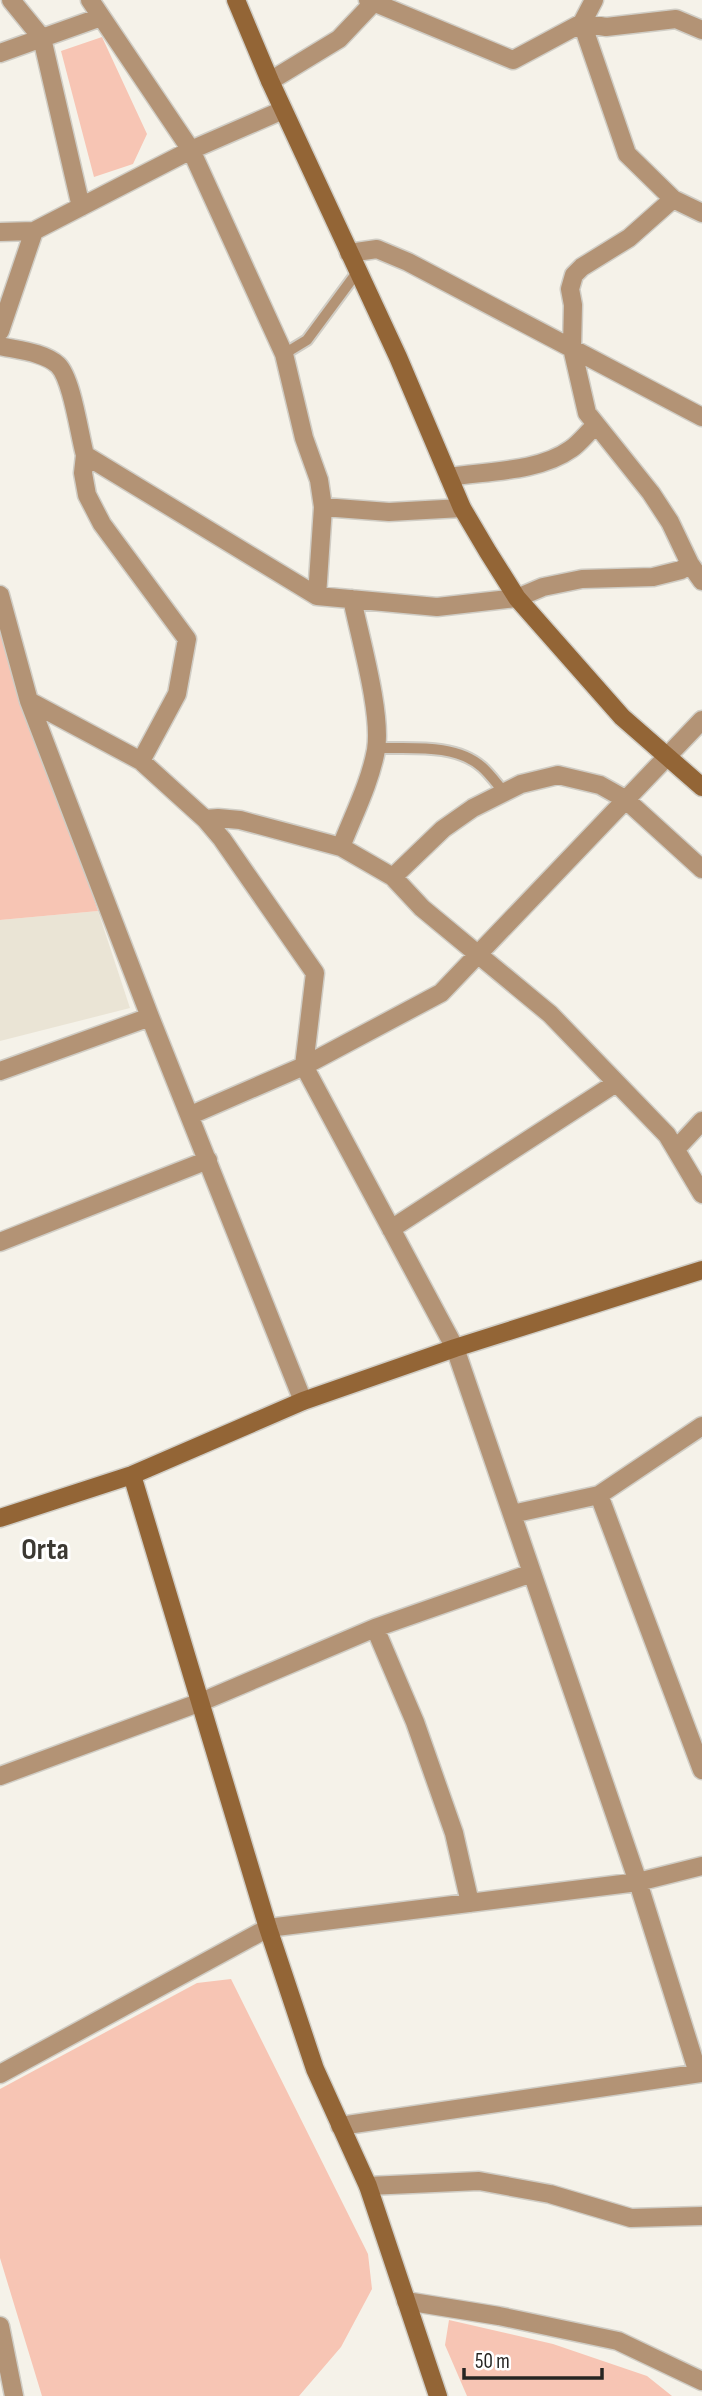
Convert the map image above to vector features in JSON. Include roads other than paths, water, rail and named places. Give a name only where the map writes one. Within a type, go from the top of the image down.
[{"type":"street","points":[[11,0],[42,38],[81,207]]},
{"type":"street","points":[[90,0],[191,150],[284,354],[304,438],[319,480],[323,507],[317,596]]},
{"type":"street","points":[[236,0],[283,110],[398,357],[462,508],[517,598],[622,718],[702,787]]},
{"type":"street","points":[[270,81],[339,39],[371,2],[513,60],[582,23],[594,0]]},
{"type":"street","points":[[0,53],[102,17]]},
{"type":"street","points":[[582,23],[606,27],[676,19],[702,30]]},
{"type":"street","points":[[582,23],[627,154],[673,199],[702,213]]},
{"type":"street","points":[[0,232],[34,231],[191,150],[283,110]]},
{"type":"street","points":[[673,199],[629,238],[582,267],[574,275],[570,289],[573,305],[572,348],[587,414],[651,493],[702,581]]},
{"type":"street","points":[[0,331],[34,231]]},
{"type":"street","points":[[349,253],[377,249],[408,262],[702,417]]},
{"type":"street","points":[[0,346],[44,357],[57,364],[64,373],[85,455],[83,472],[87,495],[102,524],[187,639],[177,694],[141,761]]},
{"type":"street","points":[[449,477],[520,468],[551,459],[573,448],[595,426]]},
{"type":"street","points":[[85,455],[317,596],[437,607],[517,598],[562,582],[653,577],[681,570],[690,564]]},
{"type":"street","points":[[323,507],[389,512],[462,508]]},
{"type":"street","points":[[0,595],[29,701],[150,1017],[303,1401]]},
{"type":"street","points":[[341,847],[368,777],[376,748],[376,719],[352,599]]},
{"type":"street","points":[[29,701],[141,761],[205,819],[222,839],[315,973],[304,1066],[455,1348],[638,1882],[700,2073],[340,2126]]},
{"type":"street","points":[[191,1115],[304,1066],[441,993],[702,720]]},
{"type":"street","points":[[393,877],[443,829],[473,808],[521,784],[558,775],[600,785],[625,799],[702,869]]},
{"type":"street","points":[[205,819],[240,820],[341,847],[393,877],[422,908],[550,1014],[667,1135],[702,1194]]},
{"type":"street","points":[[0,1071],[150,1017]]},
{"type":"street","points":[[391,1228],[617,1083]]},
{"type":"street","points":[[676,1149],[702,1121]]},
{"type":"street","points":[[0,1242],[208,1160]]},
{"type":"street","points":[[0,1518],[132,1475],[303,1401],[455,1348],[702,1270]]},
{"type":"street","points":[[512,1514],[600,1495],[702,1426]]},
{"type":"street","points":[[132,1475],[268,1928],[315,2069],[368,2186],[438,2396]]},
{"type":"street","points":[[600,1495],[702,1770]]},
{"type":"street","points":[[0,1776],[201,1702],[375,1628],[532,1573]]},
{"type":"street","points":[[375,1628],[415,1722],[449,1820],[470,1903]]},
{"type":"street","points":[[0,2074],[268,1928],[638,1882],[702,1866]]},
{"type":"street","points":[[368,2186],[479,2181],[550,2194],[631,2218],[702,2216]]},
{"type":"street","points":[[406,2301],[499,2316],[618,2341],[702,2381]]},
{"type":"street","points":[[0,2324],[15,2396]]},
{"type":"lane","points":[[284,354],[307,340],[358,271]]},
{"type":"lane","points":[[376,748],[456,753],[482,766],[504,792]]},
{"type":"district","name":"Orta","points":[[45,1550]]}]
